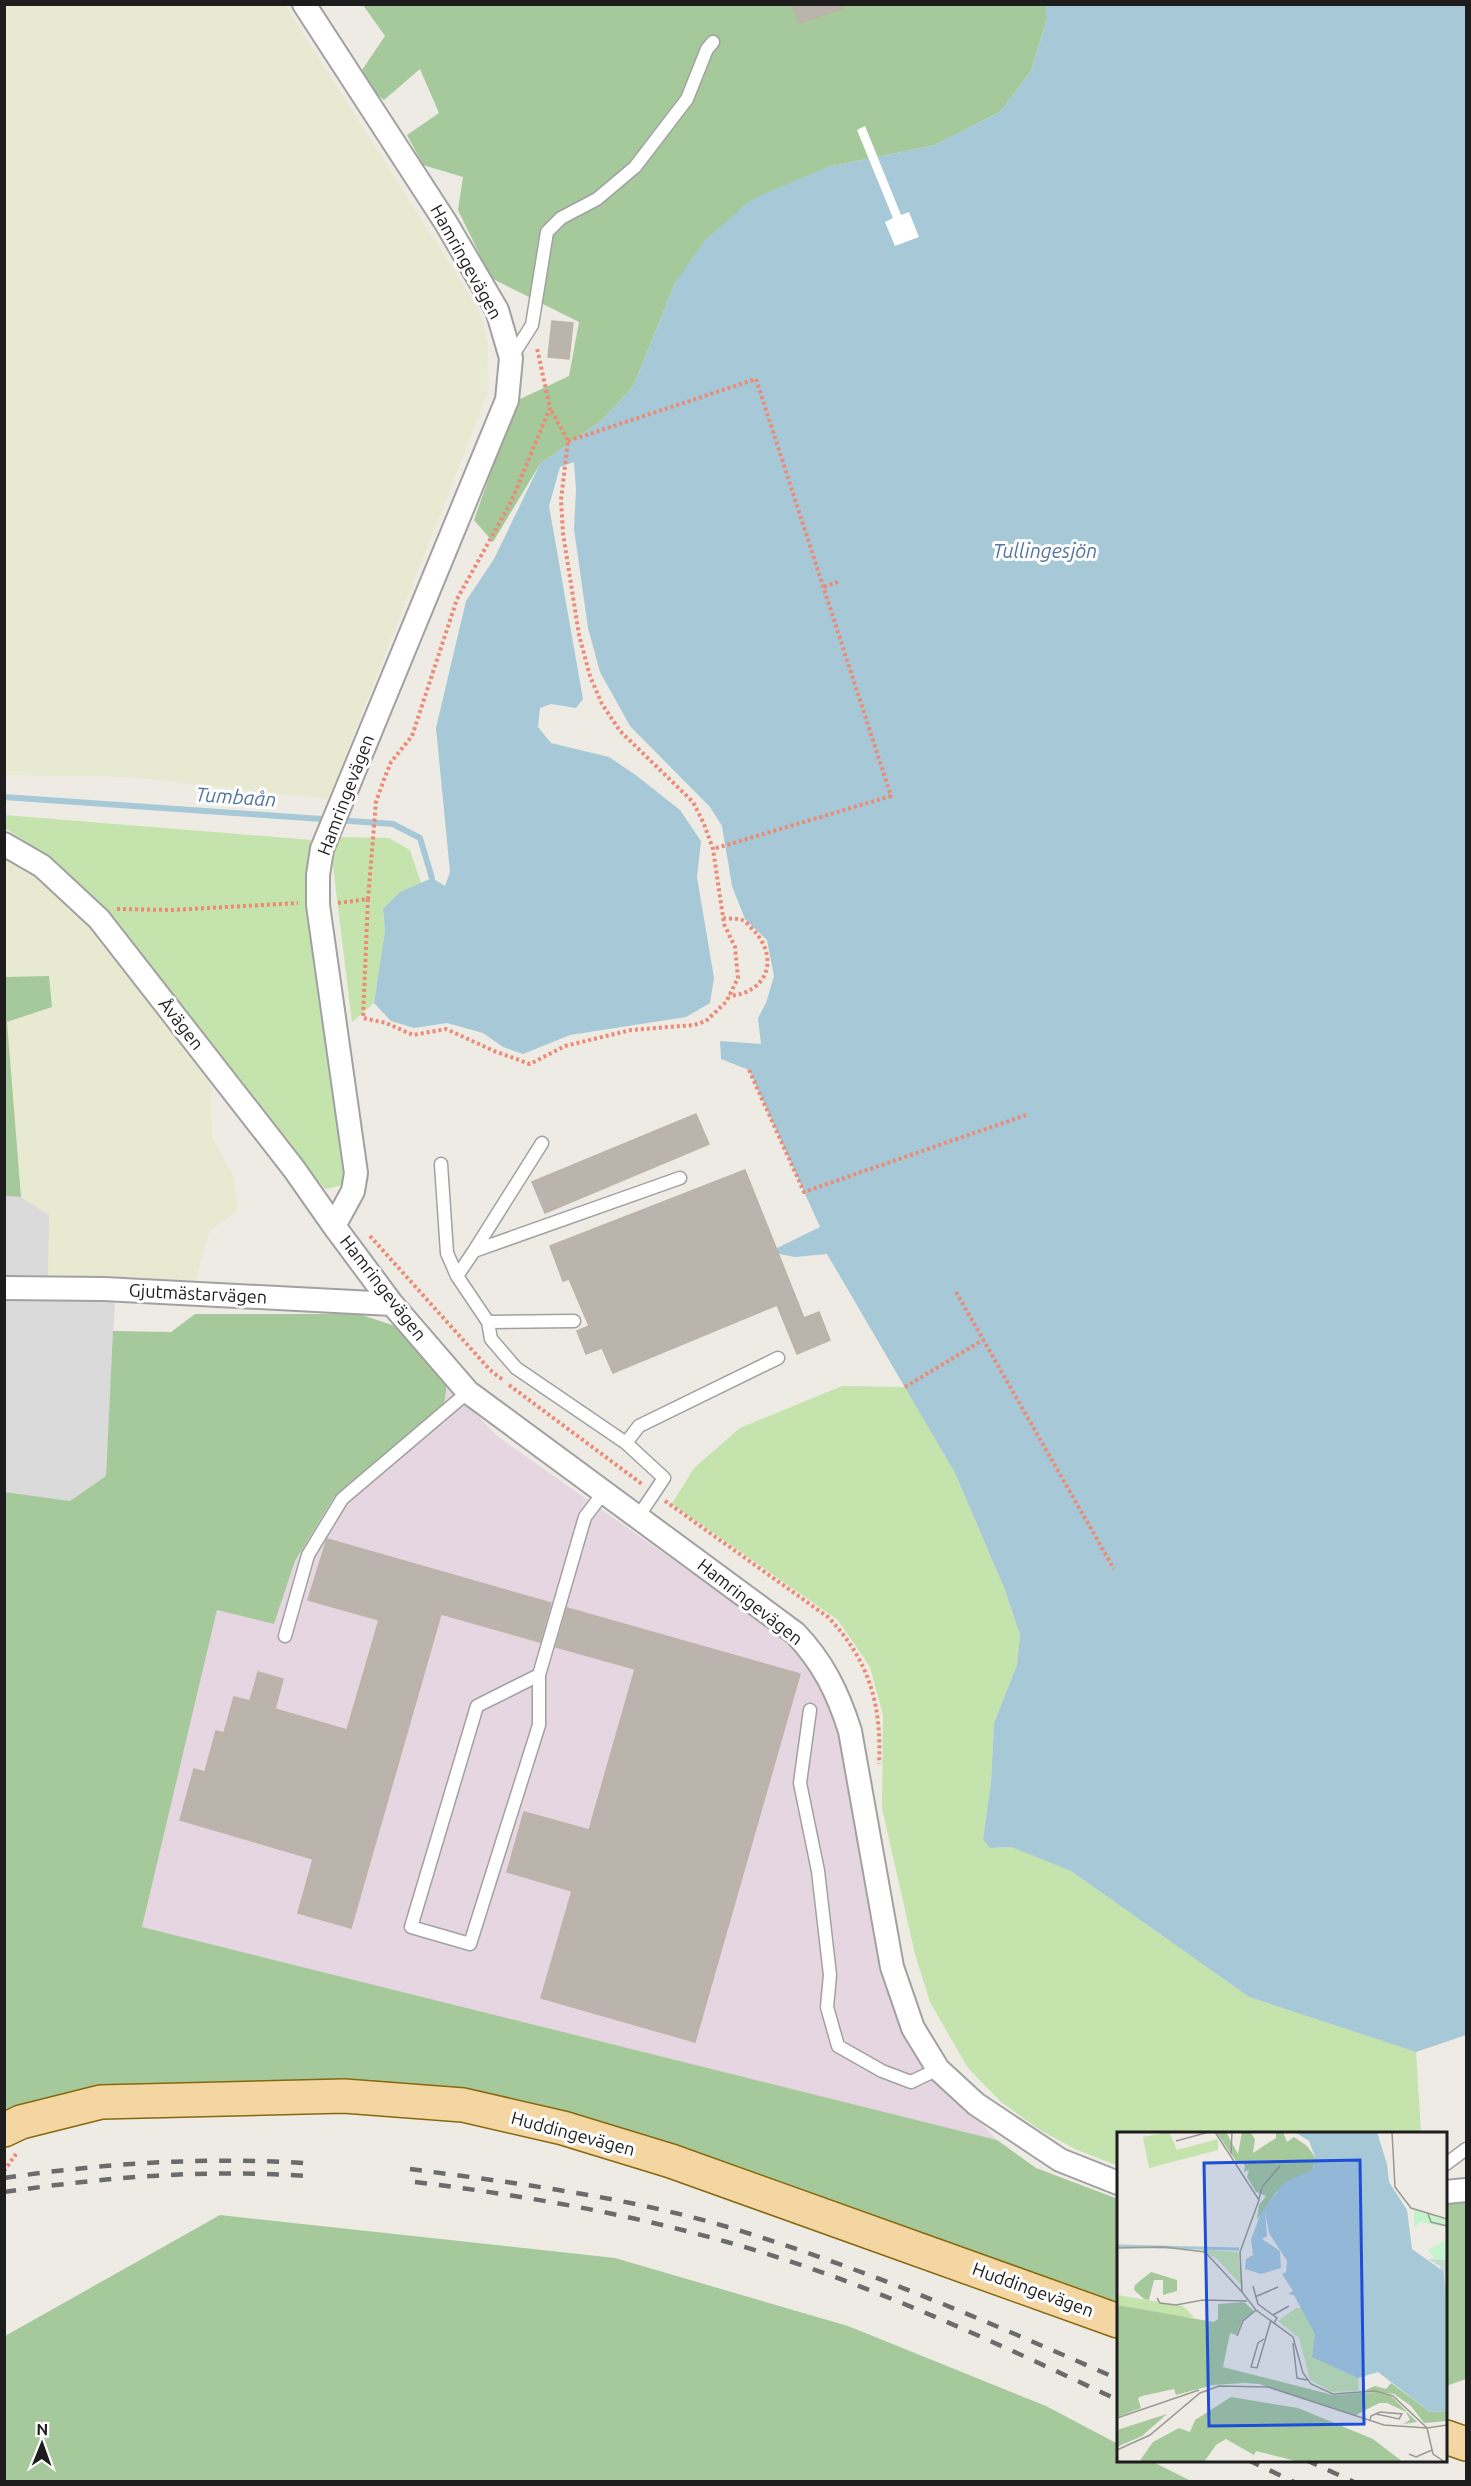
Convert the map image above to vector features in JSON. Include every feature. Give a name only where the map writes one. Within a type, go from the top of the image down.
[{"type":"main road","name":"Huddingevägen","points":[[11,2140],[21,2122],[101,2102],[344,2096],[463,2105],[563,2128],[671,2161],[1117,2320]]},
{"type":"main road","points":[[1447,2437],[1467,2444]]},
{"type":"street","name":"Hamringevägen","points":[[304,4],[446,223],[498,310],[511,358],[507,400],[322,849],[318,875],[318,905],[356,1173],[353,1191],[334,1226],[392,1304],[468,1392],[795,1633],[815,1654],[839,1695],[850,1731],[892,1967],[913,2028],[938,2068],[976,2104],[1029,2142],[1060,2160],[1117,2182]]},
{"type":"street","name":"Åvägen","points":[[4,844],[42,866],[106,928],[294,1169],[334,1226]]},
{"type":"street","name":"Gjutmästarvägen","points":[[4,1288],[104,1289],[392,1304]]},
{"type":"street","points":[[1447,2192],[1467,2190]]},
{"type":"lane","points":[[511,358],[532,325],[548,232],[561,218],[597,200],[635,167],[687,99],[713,42]]},
{"type":"lane","points":[[457,1276],[542,1143]]},
{"type":"lane","points":[[441,1164],[447,1253],[457,1276],[488,1322],[491,1339],[516,1368],[626,1443],[664,1478],[638,1517]]},
{"type":"lane","points":[[474,1251],[680,1178]]},
{"type":"lane","points":[[488,1322],[574,1321]]},
{"type":"lane","points":[[626,1443],[639,1426],[778,1358]]},
{"type":"lane","points":[[285,1636],[308,1555],[342,1499],[468,1392]]},
{"type":"lane","points":[[539,1675],[477,1706],[411,1928],[470,1944],[539,1725],[539,1675],[585,1517],[604,1492]]},
{"type":"lane","points":[[810,1710],[800,1783],[818,1871],[830,1975],[827,2007],[838,2046],[882,2071],[911,2082],[938,2068]]},
{"type":"lane","points":[[1447,2163],[1467,2149]]},
{"type":"path","points":[[532,325],[550,408],[568,441],[561,500],[563,533],[579,635],[590,676],[602,704],[620,731],[693,802],[704,824],[712,849],[723,918],[735,947],[738,978],[729,996],[706,1021],[694,1025],[632,1030],[566,1046],[530,1064],[494,1052],[446,1029],[412,1035],[386,1023],[363,1018],[370,860],[376,802],[391,762],[412,736],[457,599],[511,502],[550,408]]},
{"type":"path","points":[[568,441],[756,379],[891,796],[712,849]]},
{"type":"path","points":[[825,587],[838,582]]},
{"type":"path","points":[[86,907],[173,910],[282,902],[318,905],[368,899]]},
{"type":"path","points":[[723,918],[742,920],[750,927],[761,940],[769,966],[768,973],[758,986],[729,996]]},
{"type":"path","points":[[748,1070],[804,1192],[1026,1114]]},
{"type":"path","points":[[956,1292],[1114,1569]]},
{"type":"path","points":[[905,1387],[983,1340]]},
{"type":"path","points":[[4,2171],[11,2140]]},
{"type":"shaded area","points":[[5,1196],[21,1197],[49,1215],[116,1280],[106,1476],[70,1501],[5,1492]]},
{"type":"shaded area","points":[[447,1384],[497,1436],[780,1635],[808,1662],[829,1700],[838,1732],[880,1973],[910,2047],[997,2140],[142,1927],[217,1609],[274,1624],[295,1561],[334,1497],[444,1405]]},
{"type":"green space","points":[[5,4],[285,5],[479,310],[488,345],[487,395],[328,799],[129,777],[5,775]]},
{"type":"green space","points":[[363,5],[1046,5],[1046,22],[1031,71],[1000,112],[935,145],[828,167],[676,281],[633,387],[601,421],[540,464],[493,542],[474,520],[516,401],[569,376],[579,322],[491,278],[458,210],[463,177],[423,165],[407,135],[439,113],[420,69],[384,100],[372,90],[362,70],[385,36]]},
{"type":"green space","points":[[4,815],[311,840],[307,910],[348,1179],[339,1186],[325,1189],[106,908],[49,857],[5,828]]},
{"type":"green space","points":[[338,837],[389,838],[410,850],[421,883],[400,892],[383,909],[385,931],[374,1003],[352,1022],[332,858]]},
{"type":"green space","points":[[4,858],[34,876],[88,925],[211,1084],[212,1137],[234,1177],[238,1211],[210,1230],[194,1285],[48,1276],[49,1215],[21,1197],[7,1022],[52,1007],[49,976],[5,977]]},
{"type":"green space","points":[[49,976],[52,1007],[7,1022],[21,1197],[5,1196],[5,977]]},
{"type":"green space","points":[[195,1314],[359,1314],[395,1326],[447,1384],[444,1405],[334,1497],[295,1561],[274,1624],[217,1610],[142,1927],[997,2140],[1036,2168],[1117,2199],[1117,2307],[561,2112],[117,2089],[49,2098],[5,2109],[5,1492],[70,1501],[106,1476],[113,1331],[171,1332]]},
{"type":"green space","points":[[842,1386],[905,1387],[955,1473],[1005,1590],[1020,1635],[1017,1665],[994,1723],[991,1783],[983,1839],[991,1848],[1011,1847],[1071,1871],[1249,1997],[1416,2052],[1421,2132],[1117,2132],[1117,2166],[1075,2149],[1040,2130],[1001,2102],[968,2068],[930,2002],[915,1954],[882,1808],[883,1715],[870,1667],[838,1620],[672,1504],[694,1468],[740,1428]]},
{"type":"green space","points":[[1466,2202],[1466,2379],[1447,2386],[1447,2204]]},
{"type":"green space","points":[[220,2215],[615,2258],[848,2326],[1046,2406],[1117,2443],[1117,2462],[1153,2462],[1191,2481],[5,2481],[5,2336]]},
{"type":"water","name":"Tullingesjön","points":[[1046,5],[1466,5],[1466,2035],[1416,2052],[1249,1997],[1071,1871],[1011,1847],[990,1848],[983,1839],[991,1783],[994,1723],[1017,1665],[1020,1635],[1005,1590],[955,1473],[827,1254],[795,1257],[769,1252],[820,1227],[749,1070],[721,1059],[720,1041],[761,1044],[758,1018],[766,1003],[774,976],[767,940],[745,919],[732,886],[722,826],[710,807],[630,726],[600,672],[588,628],[574,529],[576,490],[574,462],[560,467],[549,506],[583,699],[576,708],[551,704],[540,708],[538,727],[551,743],[609,757],[637,776],[680,810],[701,841],[697,877],[714,978],[710,1003],[686,1017],[570,1035],[523,1054],[503,1047],[483,1033],[447,1023],[414,1028],[391,1021],[374,1003],[385,931],[383,909],[400,892],[432,878],[445,886],[450,872],[436,728],[466,601],[494,559],[540,464],[601,421],[633,387],[676,281],[706,239],[752,199],[828,167],[935,145],[1000,112],[1031,71],[1046,22]]},
{"type":"pier","points":[[865,126],[901,215],[909,212],[919,237],[895,246],[885,222],[893,218],[857,130]]},
{"type":"building","points":[[792,4],[844,4],[844,8],[799,23]]},
{"type":"building","points":[[552,321],[573,323],[569,359],[548,357]]},
{"type":"building","points":[[696,1114],[709,1144],[545,1213],[532,1182]]},
{"type":"building","points":[[745,1170],[804,1318],[819,1312],[830,1340],[797,1354],[777,1305],[613,1373],[602,1348],[586,1354],[577,1331],[589,1326],[569,1279],[563,1281],[550,1246]]},
{"type":"building","points":[[327,1539],[551,1603],[540,1642],[441,1614],[351,1928],[298,1913],[313,1859],[180,1820],[194,1769],[205,1772],[216,1731],[224,1733],[234,1697],[250,1701],[258,1672],[283,1679],[275,1709],[347,1730],[379,1620],[308,1600]]},
{"type":"building","points":[[567,1608],[800,1674],[695,2042],[541,1998],[572,1891],[507,1872],[524,1812],[589,1830],[635,1669],[556,1647]]},
{"type":"waterway","name":"Tumbaån","points":[[4,797],[393,824],[420,838],[432,878]]},
{"type":"railway","points":[[4,2178],[79,2168],[191,2161],[304,2163]]},
{"type":"railway","points":[[410,2169],[612,2199],[731,2228],[878,2279],[975,2317],[1117,2379]]},
{"type":"railway","points":[[4,2192],[118,2178],[192,2174],[307,2176]]},
{"type":"railway","points":[[415,2182],[533,2199],[650,2222],[778,2257],[926,2313],[1117,2400]]},
{"type":"railway","points":[[1252,2462],[1294,2482]]},
{"type":"railway","points":[[1310,2462],[1354,2482]]}]
